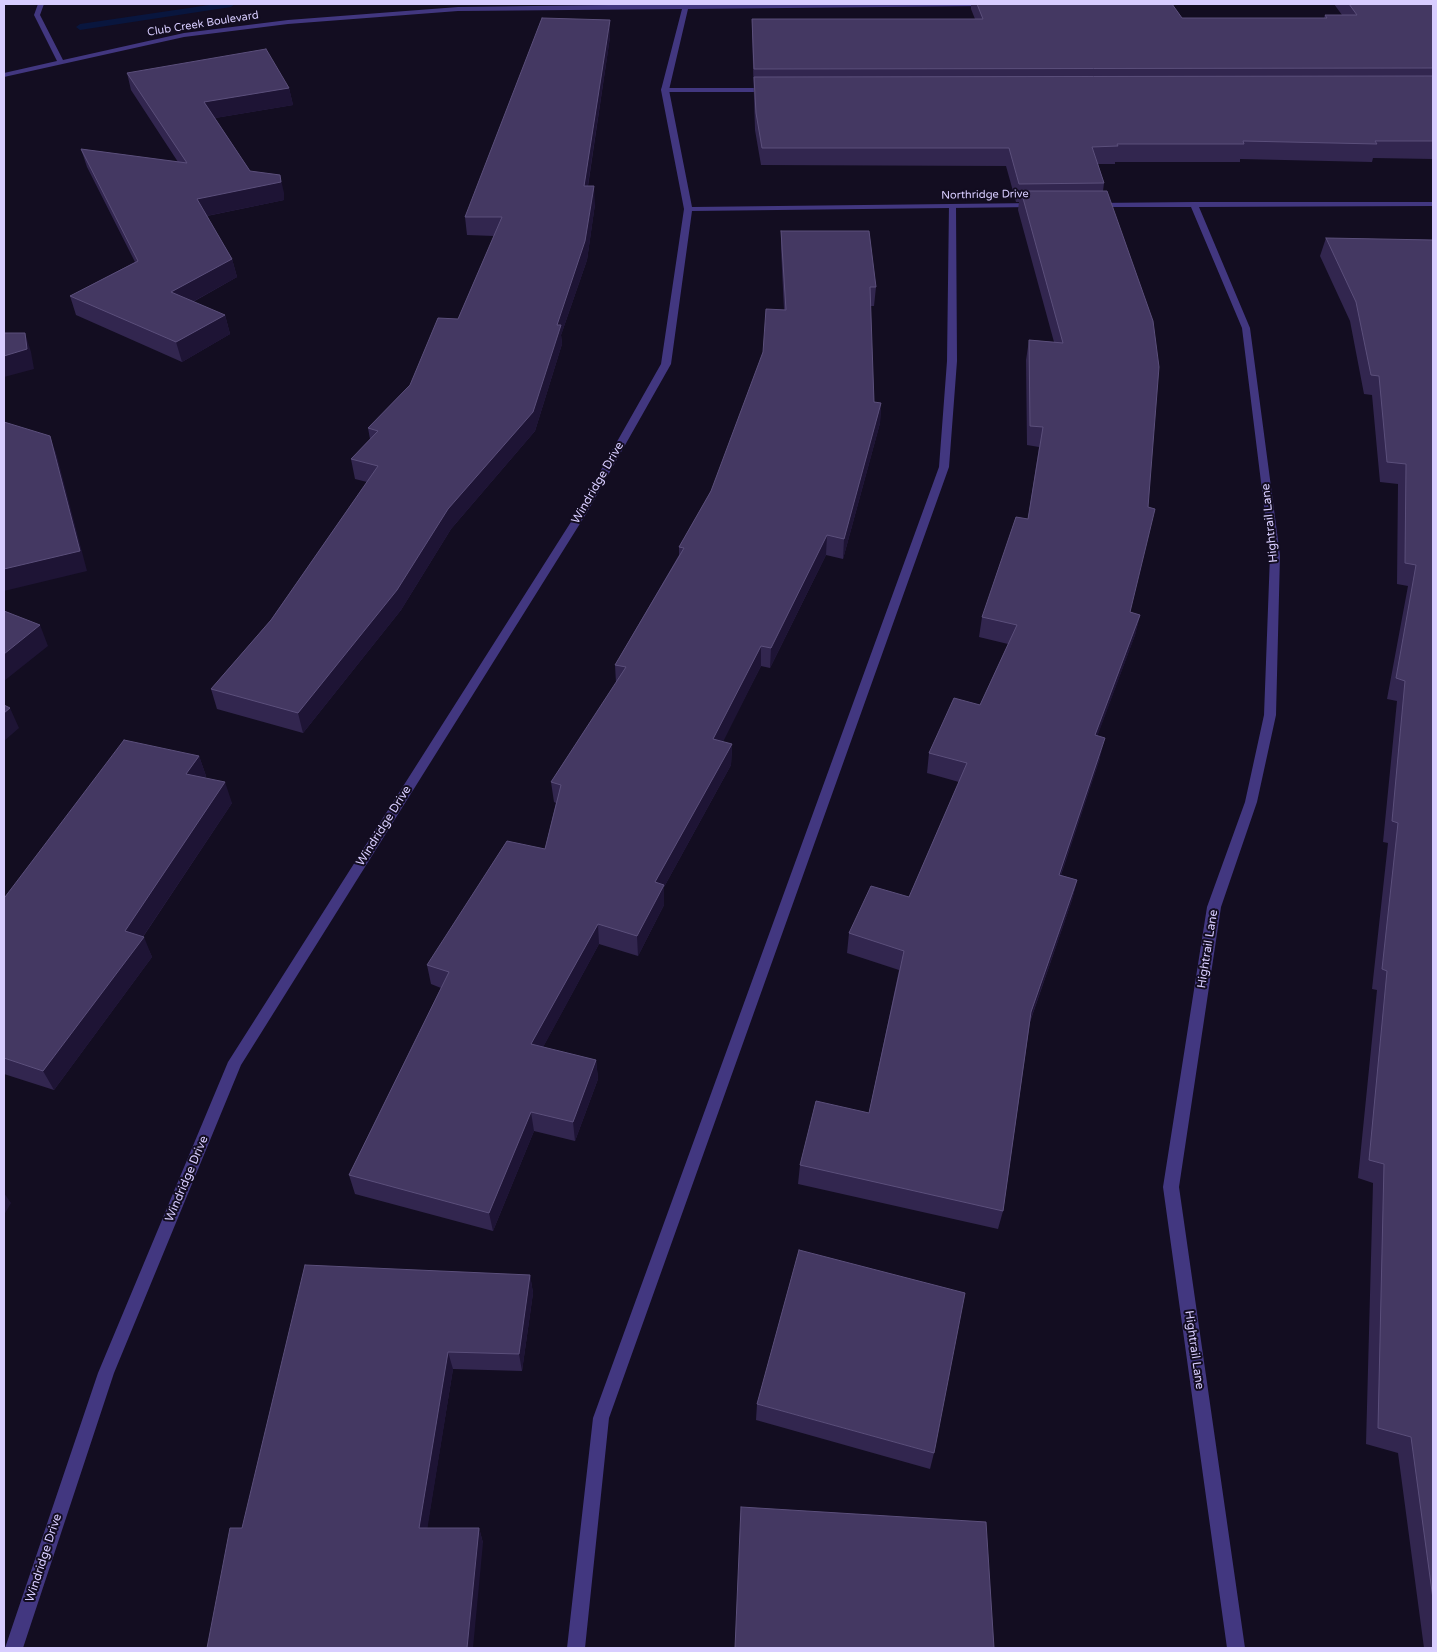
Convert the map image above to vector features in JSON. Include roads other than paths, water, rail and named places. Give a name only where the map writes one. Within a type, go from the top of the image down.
[{"type":"street","points":[[41,4],[37,15],[61,62]]},
{"type":"street","name":"Club Creek Boulevard","points":[[4,75],[184,36],[288,22],[458,9],[686,5],[991,4]]},
{"type":"street","name":"Windridge Drive","points":[[14,1648],[106,1373],[235,1062],[581,514],[666,364],[688,208],[665,90],[686,5]]},
{"type":"street","points":[[665,90],[775,90]]},
{"type":"street","name":"Hightrail Lane","points":[[1194,204],[1246,328],[1275,555],[1270,715],[1251,802],[1214,907],[1171,1187],[1236,1648]]},
{"type":"street","name":"Northridge Drive","points":[[688,208],[1040,205]]},
{"type":"street","points":[[1088,205],[1433,205]]},
{"type":"street","points":[[576,1648],[601,1418],[944,467],[952,361],[952,206]]},
{"type":"waterway","points":[[80,27],[231,4]]}]
